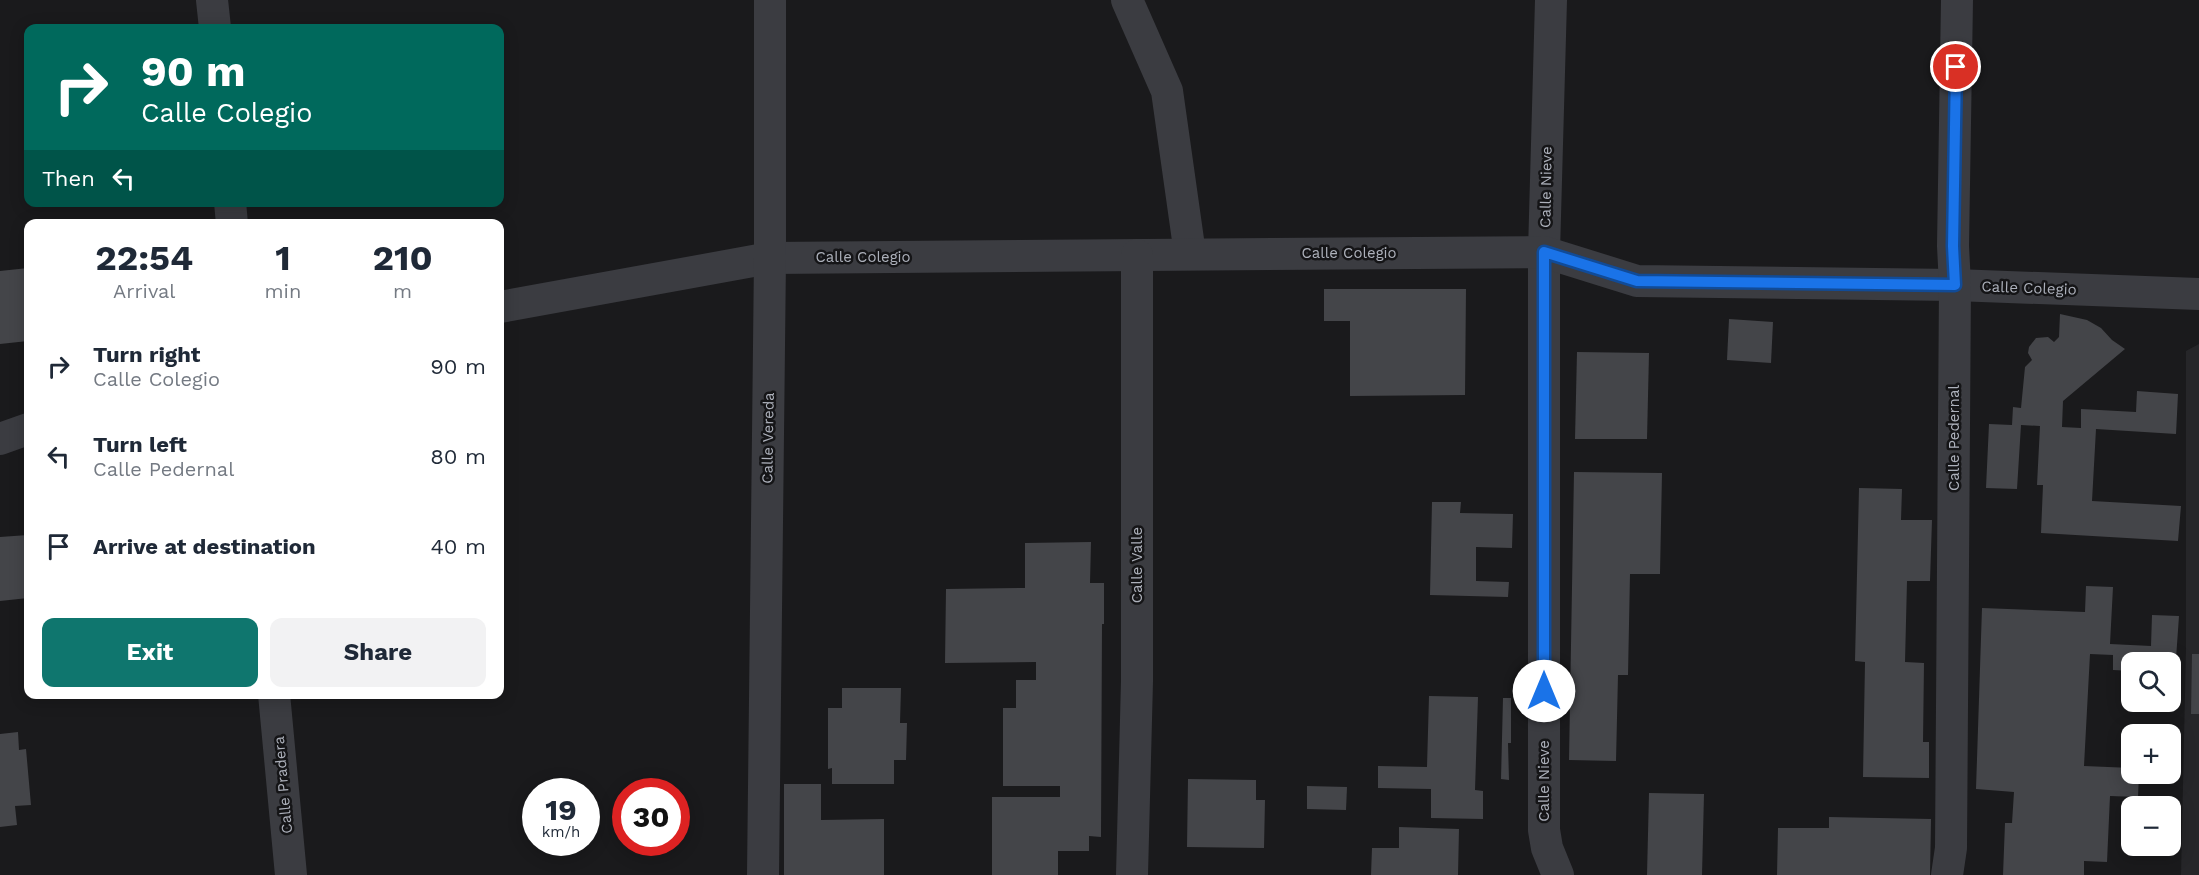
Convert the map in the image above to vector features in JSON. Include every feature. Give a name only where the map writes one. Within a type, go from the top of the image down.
[{"type":"street","points":[[212,0],[215,24]]},
{"type":"street","name":"Calle Vereda","points":[[763,875],[770,258],[770,0]]},
{"type":"street","points":[[1127,0],[1167,91],[1190,255]]},
{"type":"street","name":"Calle Nieve","points":[[1551,0],[1544,252],[1544,830],[1547,848],[1558,875]]},
{"type":"street","name":"Calle Pedernal","points":[[1947,875],[1951,848],[1955,285],[1953,246],[1957,0]]},
{"type":"street","name":"Calle Colegio","points":[[504,306],[770,258],[1544,252],[1637,281],[1955,285],[2199,294]]},
{"type":"street","name":"Calle Valle","points":[[1132,875],[1137,681],[1137,255]]},
{"type":"street","points":[[0,439],[24,430]]},
{"type":"street","name":"Calle Pradera","points":[[274,699],[291,875]]},
{"type":"shaded area","points":[[2199,344],[2199,875],[2181,875],[2186,648],[2186,351]]},
{"type":"building","points":[[24,268],[24,341],[0,344],[0,271]]},
{"type":"building","points":[[1324,289],[1466,289],[1465,395],[1350,396],[1350,321],[1324,321]]},
{"type":"building","points":[[2060,314],[2087,320],[2101,328],[2125,349],[2063,401],[2062,427],[2081,428],[2081,409],[2136,412],[2137,391],[2178,394],[2176,434],[2096,429],[2092,501],[2181,506],[2178,541],[2041,533],[2043,485],[2037,485],[2040,426],[2021,425],[2017,489],[1986,488],[1989,424],[2012,425],[2013,407],[2021,408],[2025,367],[2032,360],[2028,353],[2029,347],[2036,338],[2048,337],[2054,342],[2059,337]]},
{"type":"building","points":[[1729,319],[1773,322],[1771,363],[1727,360]]},
{"type":"building","points":[[1577,352],[1649,353],[1647,439],[1575,439]]},
{"type":"building","points":[[1574,472],[1662,473],[1660,574],[1630,574],[1628,675],[1618,675],[1616,761],[1569,760]]},
{"type":"building","points":[[1859,488],[1902,489],[1901,520],[1932,520],[1930,581],[1907,581],[1905,662],[1924,663],[1923,742],[1929,742],[1929,778],[1863,777],[1865,662],[1855,661]]},
{"type":"building","points":[[1432,502],[1461,502],[1460,513],[1513,514],[1512,548],[1476,547],[1476,581],[1509,582],[1508,597],[1430,595]]},
{"type":"building","points":[[24,535],[24,598],[0,601],[0,537]]},
{"type":"building","points":[[1091,542],[1090,583],[1104,583],[1101,837],[1089,836],[1089,851],[1058,851],[1058,875],[992,875],[992,797],[1060,797],[1060,786],[1003,786],[1003,708],[1016,708],[1016,680],[1036,680],[1036,662],[945,663],[946,589],[1025,588],[1025,543]]},
{"type":"building","points":[[2086,586],[2113,587],[2110,644],[2151,646],[2152,615],[2179,616],[2176,652],[2121,652],[2121,670],[2113,670],[2113,655],[2090,654],[2084,766],[2121,768],[2121,784],[2139,784],[2138,796],[2110,796],[2107,862],[2084,861],[2084,875],[2003,875],[2005,823],[2012,823],[2014,792],[1976,789],[1982,608],[2085,612]]},
{"type":"building","points":[[2192,654],[2199,654],[2199,714],[2191,714]]},
{"type":"building","points":[[842,688],[901,688],[900,723],[907,723],[906,760],[894,760],[894,784],[832,784],[832,768],[828,769],[828,708],[842,708]]},
{"type":"building","points":[[1429,696],[1478,697],[1475,790],[1483,791],[1483,819],[1431,818],[1431,789],[1378,788],[1378,766],[1427,767]]},
{"type":"building","points":[[1503,698],[1511,698],[1511,743],[1508,743],[1509,780],[1501,779]]},
{"type":"building","points":[[18,732],[19,750],[26,749],[31,805],[15,806],[17,825],[0,827],[0,734]]},
{"type":"building","points":[[1188,779],[1256,780],[1256,800],[1265,800],[1264,848],[1187,847]]},
{"type":"building","points":[[784,784],[821,784],[821,820],[884,819],[884,875],[784,875]]},
{"type":"building","points":[[1307,786],[1347,787],[1346,810],[1307,809]]},
{"type":"building","points":[[1649,793],[1704,794],[1702,875],[1647,875]]},
{"type":"building","points":[[1829,817],[1931,819],[1930,875],[1777,875],[1778,828],[1829,828]]},
{"type":"building","points":[[1399,827],[1459,829],[1458,875],[1371,875],[1372,848],[1399,848]]},
{"type":"route","points":[[1544,691],[1544,252],[1637,281],[1955,285],[1953,246],[1956,67]]}]
